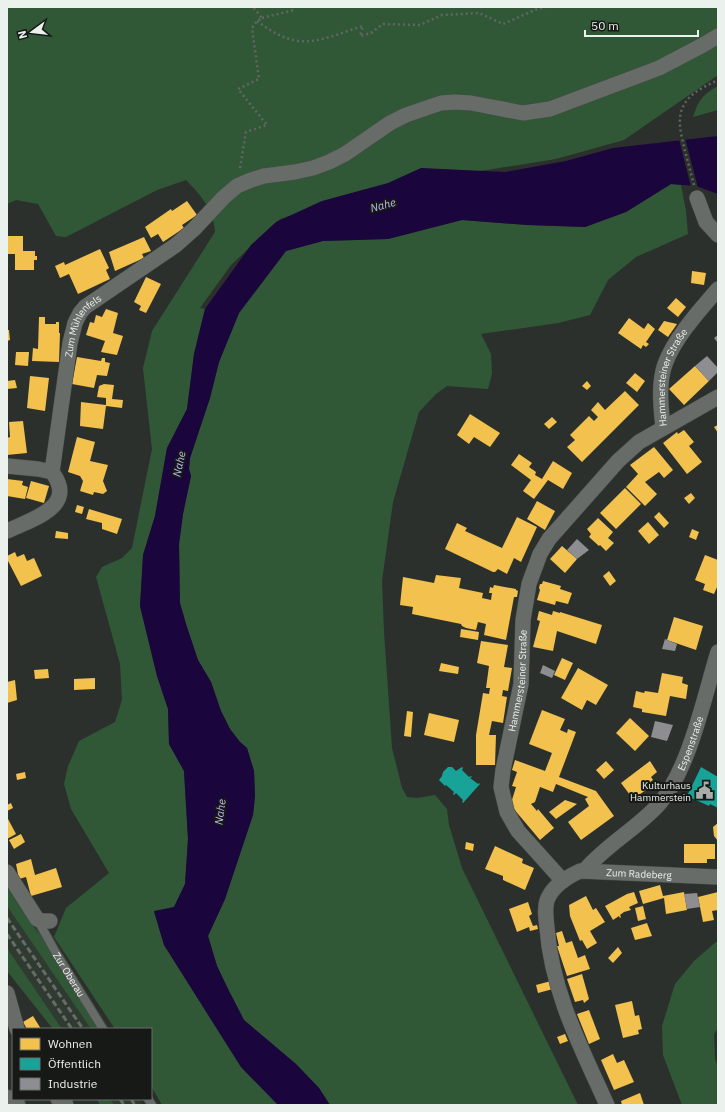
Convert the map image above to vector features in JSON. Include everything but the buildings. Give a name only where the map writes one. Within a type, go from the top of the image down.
[{"type":"street","points":[[237,186],[264,176],[295,172],[313,168],[329,162],[345,154],[390,123],[413,112],[440,104],[455,102],[470,103],[523,113],[550,109],[659,68],[718,36]]},
{"type":"street","name":"Zum Mühlenfels","points":[[52,472],[70,343],[80,313],[85,307],[176,245],[237,186]]},
{"type":"street","points":[[697,198],[706,222],[718,235]]},
{"type":"street","name":"Hammersteiner Straße","points":[[563,880],[518,831],[507,812],[501,787],[502,770],[520,684],[523,620],[529,584],[540,554],[549,539],[618,461],[639,442],[663,428],[660,397],[665,365],[670,353],[682,335],[718,289]]},
{"type":"street","points":[[663,428],[718,397]]},
{"type":"street","points":[[7,466],[52,472],[59,485],[60,494],[53,507],[7,531]]},
{"type":"street","name":"Espenstraße","points":[[585,870],[594,860],[644,819],[670,789],[692,739],[714,677],[718,652]]},
{"type":"street","name":"Zum Radeberg","points":[[563,880],[585,870],[637,874],[718,877]]},
{"type":"street","name":"Zur Oberau","points":[[7,872],[43,920]]},
{"type":"street","points":[[563,880],[553,889],[547,899],[546,919],[552,962],[563,1007],[580,1048],[607,1105]]},
{"type":"street","points":[[7,993],[17,1028]]},
{"type":"street","points":[[7,1101],[14,1105]]},
{"type":"lane","name":"Zur Oberau","points":[[43,920],[56,953],[102,1028]]},
{"type":"path","points":[[253,7],[262,18]]},
{"type":"path","points":[[237,186],[246,132],[267,125],[238,89],[259,79],[252,28],[257,20],[294,10],[292,7]]},
{"type":"path","points":[[257,20],[271,31],[287,38],[299,41],[318,39],[363,26],[360,36],[371,32],[383,24],[420,24],[442,15],[479,13],[503,24],[537,9],[546,7]]},
{"type":"path","points":[[697,198],[682,138],[679,122],[680,115],[690,96],[704,86],[718,80]]},
{"type":"shaded area","points":[[7,906],[90,1028],[61,1028],[7,948]]},
{"type":"shaded area","points":[[111,1100],[140,1100],[143,1105],[114,1105]]},
{"type":"green space","points":[[7,7],[718,7],[718,75],[624,140],[556,159],[380,187],[280,219],[231,265],[200,308],[205,309],[194,354],[187,409],[167,448],[155,516],[143,555],[140,606],[157,676],[168,709],[169,744],[184,771],[188,839],[185,884],[174,907],[154,912],[164,945],[241,1067],[278,1105],[162,1105],[152,1088],[152,1028],[114,1028],[54,937],[66,908],[109,873],[71,809],[64,784],[68,766],[79,741],[115,722],[122,700],[120,664],[96,577],[102,567],[122,558],[132,548],[152,449],[143,368],[152,331],[215,232],[212,217],[206,204],[186,180],[157,190],[66,237],[56,236],[38,204],[16,200],[7,204]]},
{"type":"green space","points":[[718,86],[718,110],[693,117],[702,98]]},
{"type":"green space","points":[[671,184],[681,185],[686,211],[688,234],[636,257],[608,280],[590,315],[558,323],[481,334],[491,354],[492,374],[488,389],[447,386],[436,394],[419,412],[393,502],[382,581],[392,748],[402,788],[407,797],[417,798],[435,795],[447,809],[449,825],[462,868],[578,1105],[330,1105],[319,1088],[296,1064],[244,1020],[217,966],[208,936],[225,899],[253,815],[255,796],[254,771],[247,748],[240,742],[230,729],[221,711],[211,682],[198,660],[180,603],[179,544],[183,514],[191,476],[189,469],[190,458],[210,398],[219,362],[239,313],[286,251],[323,241],[388,239],[462,220],[527,225],[585,227],[626,212]]},
{"type":"green space","points":[[7,887],[29,921],[39,933],[97,1028],[90,1028],[7,906]]},
{"type":"green space","points":[[716,942],[718,942],[718,1028],[714,1034],[715,1059],[718,1067],[718,1105],[682,1105],[663,1055],[662,1026],[675,984],[694,961]]},
{"type":"green space","points":[[7,948],[61,1028],[52,1028],[7,971]]},
{"type":"green space","points":[[98,1100],[111,1100],[114,1105],[100,1105]]},
{"type":"water","name":"Nahe","points":[[718,136],[718,194],[696,186],[671,184],[626,212],[585,227],[527,225],[462,220],[388,239],[323,241],[286,251],[239,313],[219,362],[210,398],[190,458],[189,469],[191,476],[183,514],[179,544],[180,603],[198,660],[211,682],[221,711],[230,729],[240,742],[247,748],[254,771],[255,796],[253,815],[225,899],[208,936],[217,966],[244,1020],[296,1064],[319,1088],[330,1105],[278,1105],[241,1067],[164,945],[154,911],[174,907],[185,884],[188,839],[184,771],[169,744],[168,709],[157,676],[140,606],[143,555],[155,516],[167,448],[187,409],[194,354],[205,309],[251,245],[276,222],[322,201],[388,183],[421,168],[505,172],[566,161],[613,148]]},
{"type":"pier","points":[[685,138],[698,188],[691,187],[679,139]]},
{"type":"railway","points":[[7,918],[82,1028]]},
{"type":"railway","points":[[7,934],[71,1028]]},
{"type":"railway","points":[[121,1100],[124,1105]]},
{"type":"railway","points":[[132,1100],[135,1105]]},
{"type":"place","name":"Kulturhaus Hammerstein","points":[[704,791]]}]
